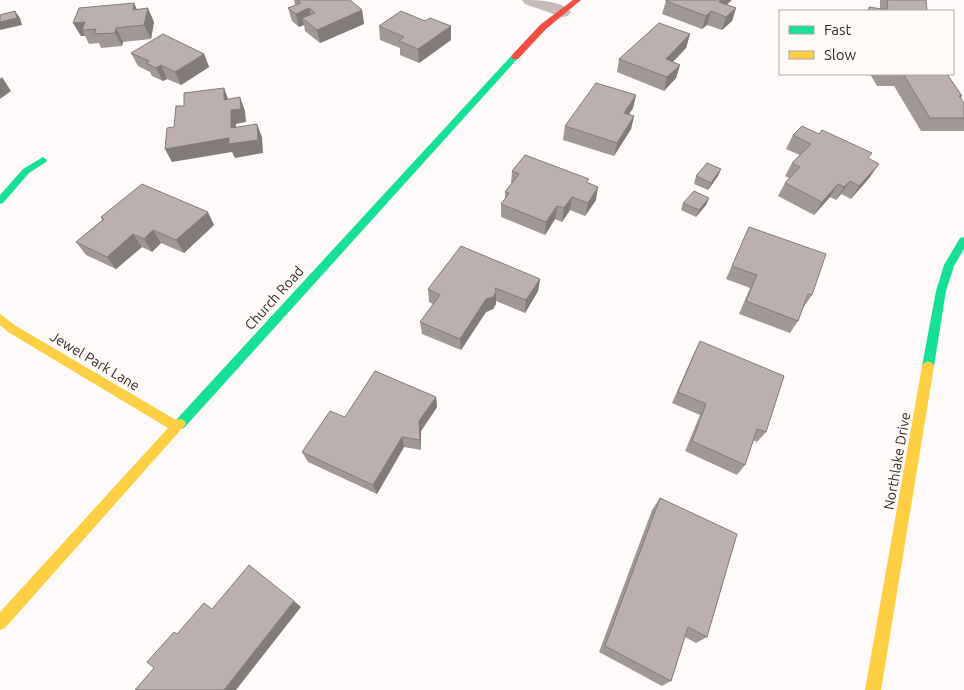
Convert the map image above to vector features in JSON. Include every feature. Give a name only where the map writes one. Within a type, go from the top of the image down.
[{"type":"street","points":[[531,0],[562,12]]},
{"type":"street","name":"Church Road","points":[[0,623],[482,92],[543,27],[577,0]]},
{"type":"street","points":[[0,201],[26,171],[43,160]]},
{"type":"street","name":"Northlake Drive","points":[[873,690],[941,291],[949,265],[964,242]]},
{"type":"street","name":"Jewel Park Lane","points":[[0,318],[12,329],[177,427]]},
{"type":"building","points":[[297,0],[350,0],[362,10],[317,30],[302,18],[315,13],[309,8],[296,14],[288,8],[301,3]]},
{"type":"building","points":[[666,0],[721,0],[719,2],[736,8],[726,17],[711,11],[706,16]]},
{"type":"building","points":[[887,0],[926,0],[927,10],[888,10]]},
{"type":"building","points":[[134,3],[133,10],[148,8],[144,25],[116,28],[115,33],[94,34],[96,29],[82,30],[85,22],[73,23],[79,8]]},
{"type":"building","points":[[869,7],[888,10],[870,10]]},
{"type":"building","points":[[15,11],[17,18],[0,22],[0,15]]},
{"type":"building","points":[[401,11],[425,21],[430,18],[451,26],[418,49],[399,41],[404,37],[379,26]]},
{"type":"building","points":[[659,23],[690,34],[666,59],[680,65],[667,77],[619,59]]},
{"type":"building","points":[[163,34],[204,54],[175,72],[161,65],[156,68],[146,63],[149,61],[131,53]]},
{"type":"building","points":[[904,75],[948,75],[962,96],[959,96],[964,103],[964,118],[930,118]]},
{"type":"building","points":[[596,83],[636,95],[624,113],[634,116],[617,143],[565,126]]},
{"type":"building","points":[[224,88],[224,100],[240,97],[241,109],[231,110],[231,128],[257,124],[258,140],[229,144],[229,138],[165,149],[167,128],[174,127],[176,106],[184,106],[184,93]]},
{"type":"building","points":[[802,126],[819,134],[822,130],[872,153],[868,158],[879,164],[859,186],[850,181],[844,187],[838,184],[822,202],[785,183],[800,167],[792,163],[811,144],[793,135]]},
{"type":"building","points":[[525,155],[589,179],[586,182],[598,187],[588,203],[572,197],[564,208],[557,206],[546,222],[501,204],[509,193],[505,192],[519,174],[512,171]]},
{"type":"building","points":[[707,163],[721,169],[711,183],[696,176]]},
{"type":"building","points":[[142,184],[208,212],[176,240],[153,230],[144,239],[133,234],[107,257],[76,242],[104,219],[101,217]]},
{"type":"building","points":[[694,191],[709,198],[699,210],[683,203]]},
{"type":"building","points":[[749,227],[826,254],[812,295],[808,294],[798,321],[746,301],[757,275],[732,266]]},
{"type":"building","points":[[461,246],[540,279],[526,300],[495,288],[496,292],[493,297],[486,299],[460,339],[420,322],[440,295],[428,289]]},
{"type":"building","points":[[700,341],[784,376],[766,432],[757,429],[745,465],[692,441],[706,404],[678,392]]},
{"type":"building","points":[[375,371],[436,397],[419,421],[420,440],[402,437],[373,485],[302,452],[330,411],[345,417]]},
{"type":"building","points":[[660,498],[737,534],[707,637],[688,627],[671,681],[605,646]]},
{"type":"building","points":[[249,565],[294,601],[224,690],[135,690],[154,668],[147,662],[174,632],[177,634],[204,603],[212,609]]},
{"type":"traffic: fast","points":[[180,424],[515,57]]},
{"type":"traffic: fast","points":[[0,201],[26,171],[43,160]]},
{"type":"traffic: fast","points":[[928,366],[941,291],[949,265],[964,241]]},
{"type":"traffic: slow","points":[[0,318],[12,329],[177,427]]},
{"type":"traffic: slow","points":[[873,690],[928,366]]},
{"type":"traffic: slow","points":[[0,623],[180,424]]},
{"type":"traffic: jam","points":[[515,57],[543,27],[577,0]]}]
